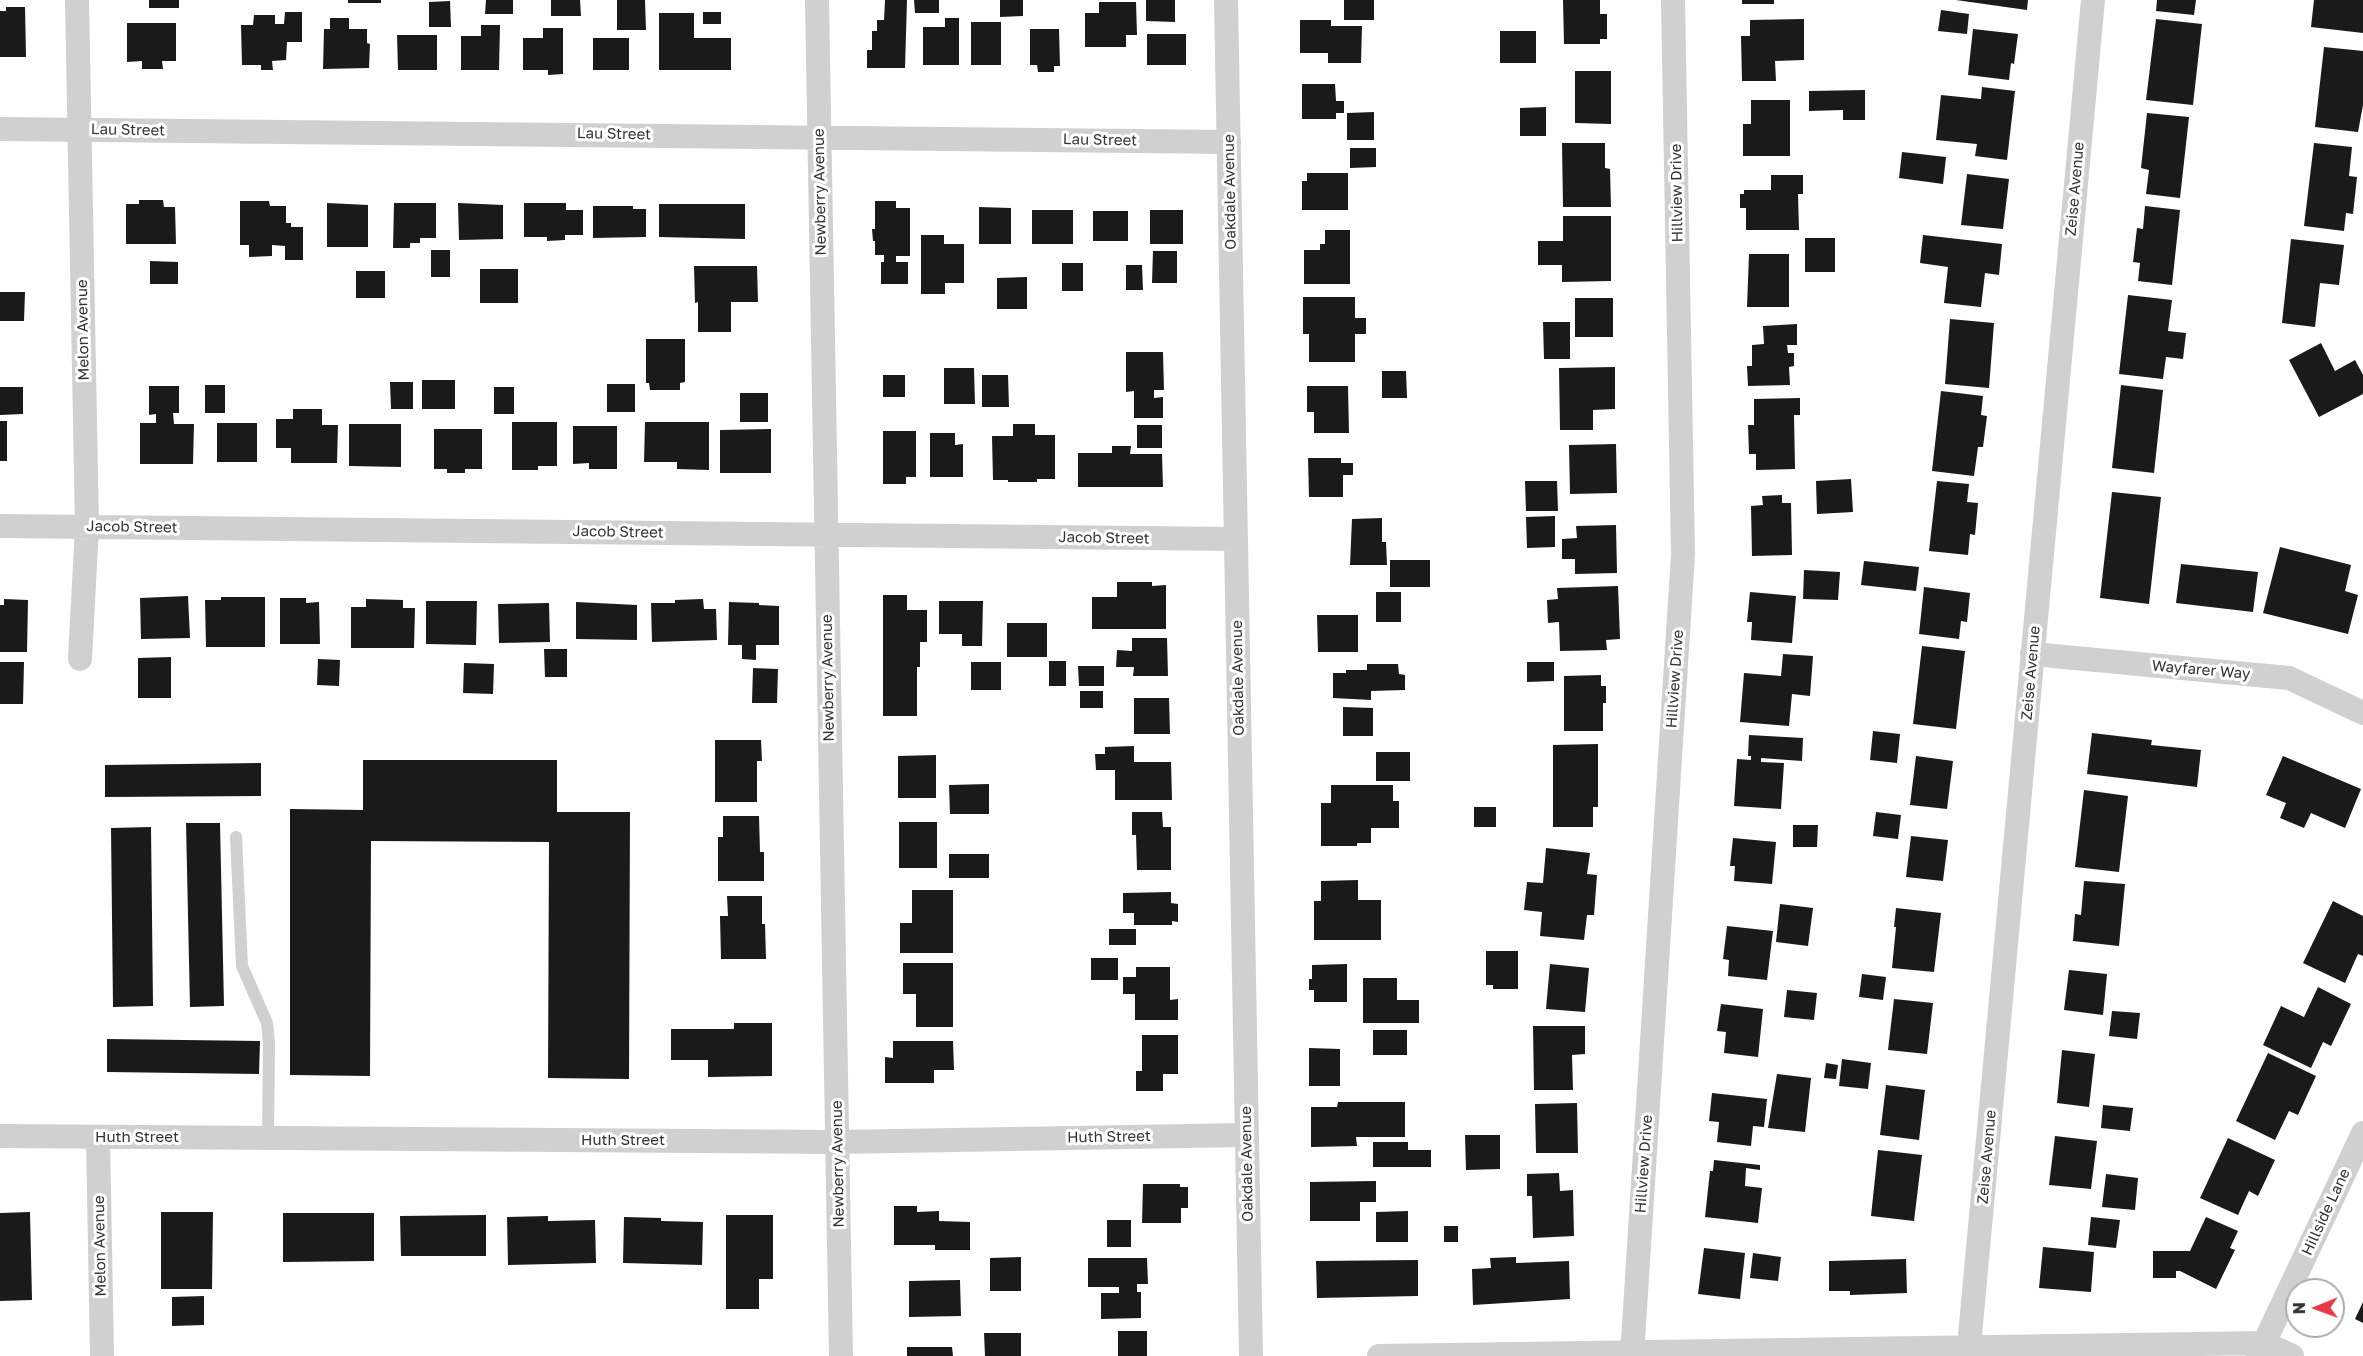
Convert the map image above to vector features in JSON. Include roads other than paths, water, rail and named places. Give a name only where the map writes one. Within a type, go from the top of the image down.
[{"type":"street","name":"Melon Avenue","points":[[77,0],[87,527],[80,660]]},
{"type":"street","name":"Newberry Avenue","points":[[817,0],[841,1356]]},
{"type":"street","name":"Oakdale Avenue","points":[[1226,0],[1251,1356]]},
{"type":"street","name":"Hillview Drive","points":[[1632,1354],[1683,554],[1673,0]]},
{"type":"street","name":"Zeise Avenue","points":[[1969,1346],[2093,0]]},
{"type":"street","name":"Lau Street","points":[[0,129],[1228,142]]},
{"type":"street","name":"Jacob Street","points":[[0,526],[1236,539]]},
{"type":"street","name":"Wayfarer Way","points":[[2032,654],[2289,678],[2363,713]]},
{"type":"street","name":"Hillside Lane","points":[[2261,1349],[2363,1133]]},
{"type":"street","name":"Huth Street","points":[[0,1136],[837,1142],[1246,1135]]},
{"type":"street","name":"Melon Avenue","points":[[98,1137],[102,1356]]},
{"type":"street","points":[[1379,1356],[1632,1354],[1969,1346],[2261,1349],[2292,1356]]},
{"type":"lane","points":[[236,837],[242,966],[267,1023],[269,1044],[268,1138]]}]
